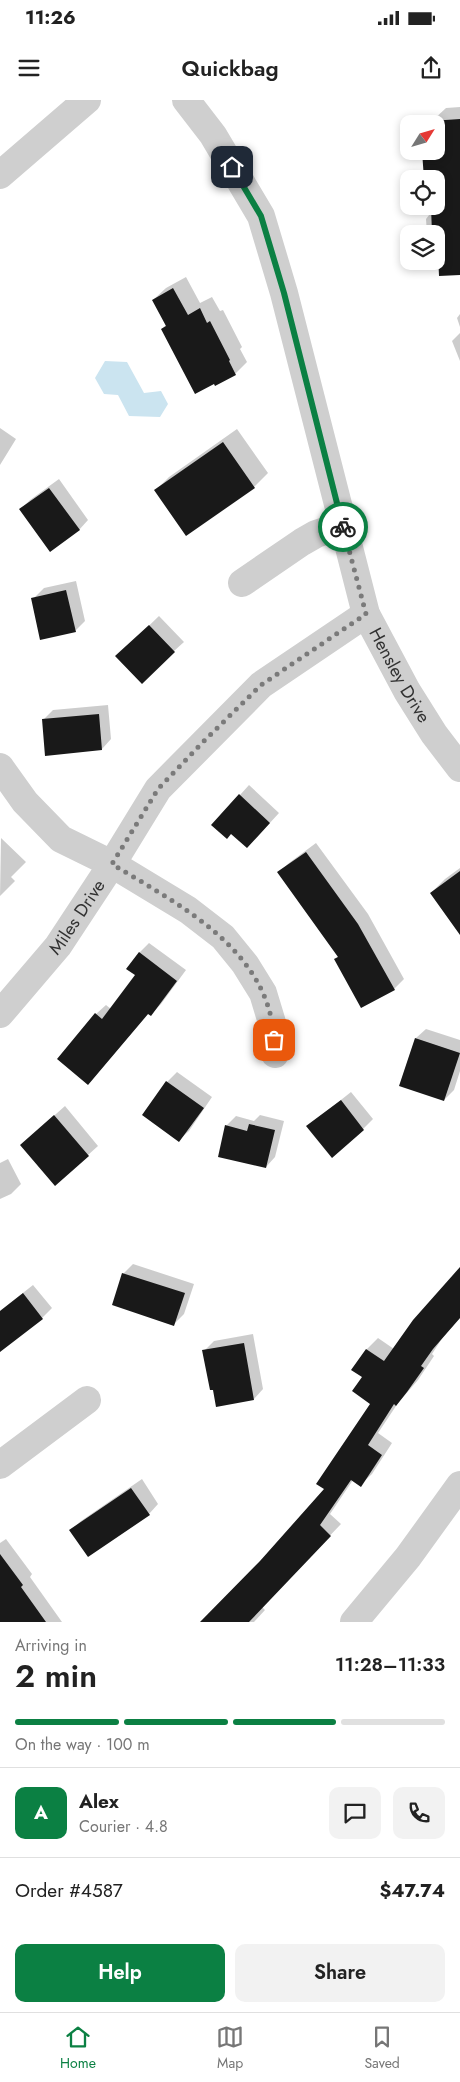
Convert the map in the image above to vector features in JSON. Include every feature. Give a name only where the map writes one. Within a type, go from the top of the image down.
[{"type":"street","points":[[0,175],[87,100]]},
{"type":"street","name":"Hensley Drive","points":[[186,100],[213,135],[261,216],[284,293],[366,614],[407,691],[434,734],[460,768]]},
{"type":"street","points":[[242,583],[302,542],[316,534],[343,525]]},
{"type":"street","name":"Miles Drive","points":[[0,1014],[58,946],[158,789],[261,685],[366,614]]},
{"type":"street","points":[[0,767],[25,802],[61,838],[112,864],[188,910],[223,938],[245,964],[263,994],[273,1026],[275,1054]]},
{"type":"street","points":[[0,1465],[87,1400]]},
{"type":"street","points":[[354,1622],[408,1557],[460,1485]]},
{"type":"water","points":[[105,361],[127,362],[144,393],[161,391],[168,404],[160,417],[129,416],[118,395],[104,394],[95,378]]},
{"type":"building","points":[[460,119],[460,275],[439,276],[439,270],[445,270],[445,225],[432,225],[431,215],[445,215],[445,170],[423,170],[423,160],[445,160],[445,120]]},
{"type":"building","points":[[173,288],[188,315],[200,308],[207,323],[210,321],[236,375],[195,394],[161,329],[166,326],[152,300]]},
{"type":"building","points":[[223,442],[255,488],[186,536],[154,490]]},
{"type":"building","points":[[49,488],[80,530],[50,552],[19,509]]},
{"type":"building","points":[[66,590],[76,632],[40,640],[31,598]]},
{"type":"building","points":[[149,625],[175,652],[142,684],[115,656]]},
{"type":"building","points":[[99,714],[102,750],[45,756],[42,719]]},
{"type":"building","points":[[239,794],[270,823],[247,848],[231,834],[227,839],[211,825]]},
{"type":"building","points":[[306,852],[358,924],[395,990],[361,1008],[334,959],[338,957],[277,872]]},
{"type":"building","points":[[460,871],[460,935],[430,893]]},
{"type":"building","points":[[139,952],[177,981],[151,1016],[148,1014],[88,1085],[57,1059],[95,1013],[102,1019],[135,975],[126,969]]},
{"type":"building","points":[[415,1038],[460,1053],[444,1101],[399,1086]]},
{"type":"building","points":[[166,1081],[204,1108],[179,1142],[142,1115]]},
{"type":"building","points":[[341,1100],[364,1130],[332,1158],[306,1126]]},
{"type":"building","points":[[54,1115],[89,1156],[55,1186],[20,1145]]},
{"type":"building","points":[[249,1124],[275,1130],[266,1168],[218,1157],[225,1125],[247,1131]]},
{"type":"building","points":[[460,1267],[460,1318],[433,1349],[421,1366],[424,1368],[396,1406],[394,1404],[368,1445],[382,1455],[361,1487],[351,1480],[320,1525],[331,1536],[249,1622],[200,1622],[260,1561],[324,1489],[316,1484],[370,1404],[352,1391],[362,1377],[351,1370],[366,1349],[384,1361],[413,1320]]},
{"type":"building","points":[[122,1273],[185,1293],[174,1326],[112,1305]]},
{"type":"building","points":[[23,1293],[43,1319],[0,1352],[0,1311]]},
{"type":"building","points":[[244,1343],[254,1400],[216,1407],[213,1390],[210,1390],[202,1350]]},
{"type":"building","points":[[131,1488],[150,1515],[88,1557],[69,1530]]},
{"type":"building","points":[[0,1554],[23,1585],[21,1587],[46,1622],[0,1622]]},
{"type":"way so far","points":[[274,1040],[273,1026],[263,994],[245,964],[223,938],[188,910],[112,864],[158,789],[203,742],[261,685],[366,614],[343,527]]},
{"type":"route","points":[[232,167],[261,216],[284,293],[343,527]]}]
